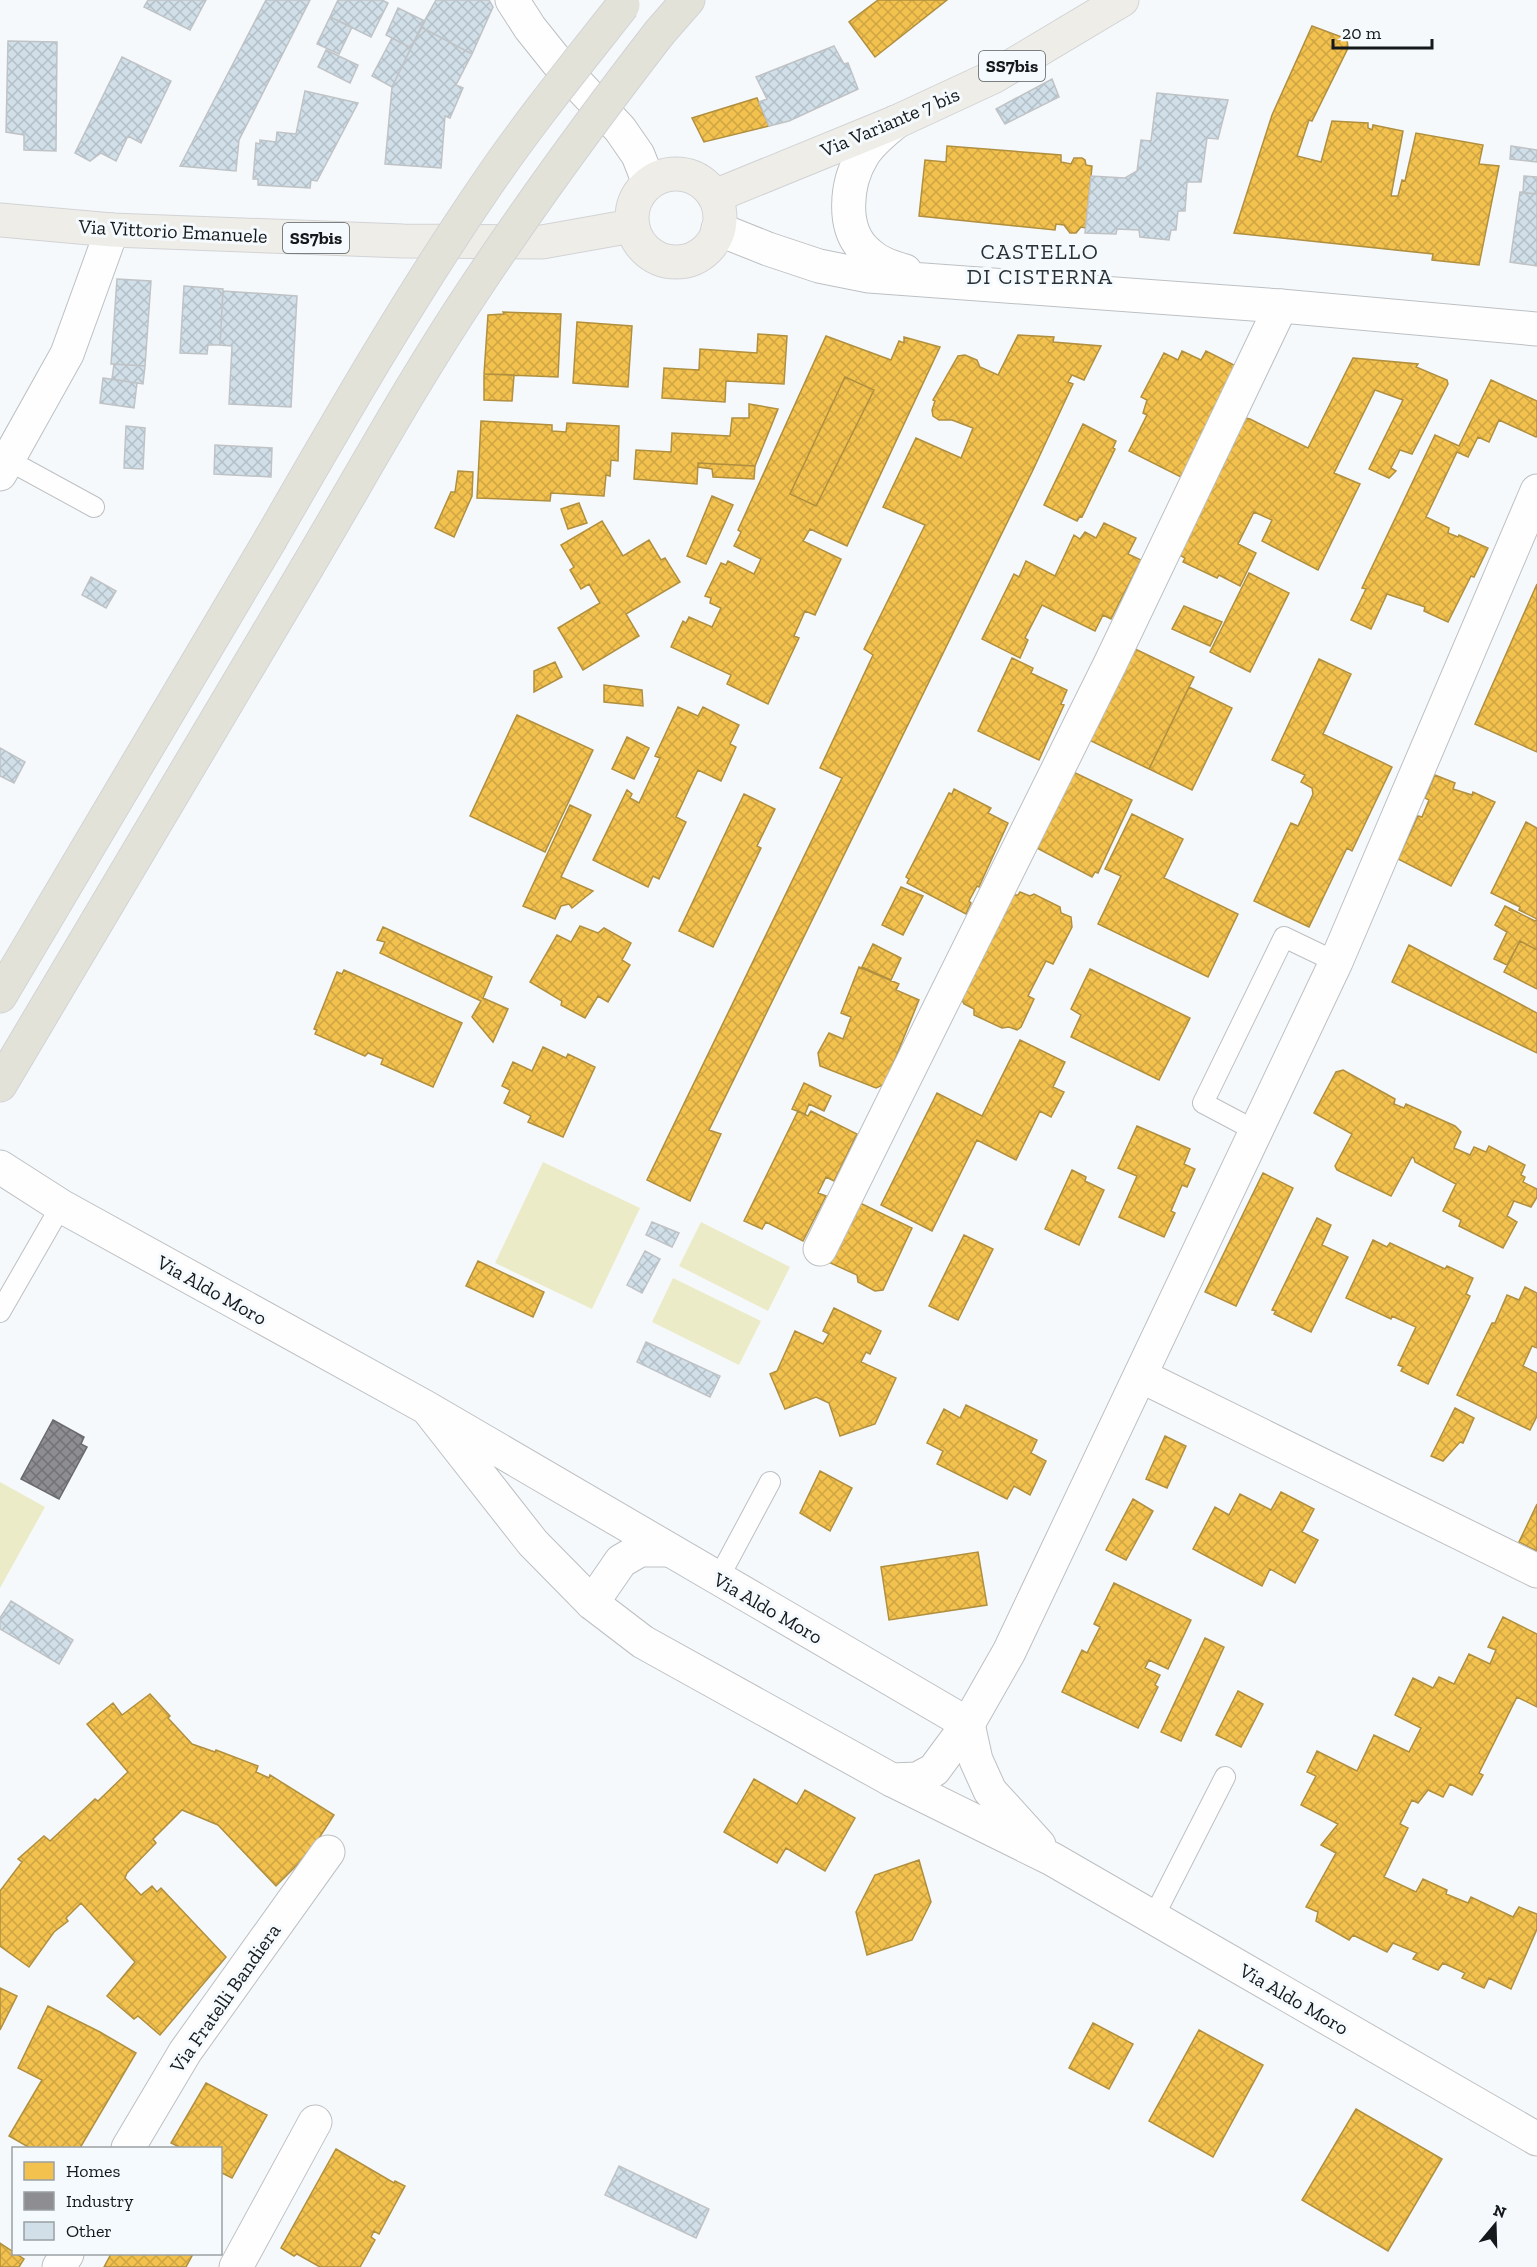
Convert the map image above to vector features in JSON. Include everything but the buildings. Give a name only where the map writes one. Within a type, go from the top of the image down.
[{"type":"highway","points":[[0,1085],[415,384],[472,292],[595,116],[660,32],[688,0]]},
{"type":"highway","points":[[0,996],[404,309],[472,206],[552,95],[626,3]]},
{"type":"main road","name":"Via Variante 7 bis","points":[[715,196],[896,122],[993,77],[1122,0]]},
{"type":"main road","points":[[672,173],[685,174],[707,186],[715,196],[719,207],[718,229],[712,243],[702,254],[689,260],[674,262],[660,259],[647,251],[637,240],[631,214],[634,202],[640,191],[660,176],[672,173]]},
{"type":"main road","name":"Via Vittorio Emanuele","points":[[0,220],[112,230],[403,241],[542,242],[632,226]]},
{"type":"street","points":[[512,0],[530,28],[558,63],[620,129],[638,155],[649,183]]},
{"type":"street","points":[[896,122],[870,146],[853,176],[849,199],[851,224],[861,246],[868,254],[883,263],[935,281]]},
{"type":"street","points":[[718,229],[819,266],[869,276],[1281,306],[1537,328]]},
{"type":"street","points":[[4,467],[67,354],[112,230]]},
{"type":"street","points":[[820,1249],[1110,664],[1281,306]]},
{"type":"street","points":[[892,1780],[917,1779],[934,1770],[968,1724],[1009,1652],[1335,962],[1537,491]]},
{"type":"street","name":"Via Aldo Moro","points":[[0,1167],[60,1206],[427,1408],[968,1724],[976,1760],[990,1791],[1052,1859]]},
{"type":"street","points":[[1141,1376],[1537,1571]]},
{"type":"street","name":"Via Aldo Moro","points":[[427,1408],[532,1543],[592,1603],[643,1642],[892,1780],[1052,1859],[1537,2139]]},
{"type":"street","points":[[592,1603],[621,1561],[640,1550],[668,1550]]},
{"type":"street","name":"Via Fratelli Bandiera","points":[[129,2147],[185,2052],[328,1852]]},
{"type":"street","points":[[236,2267],[315,2122]]},
{"type":"lane","points":[[4,467],[94,507]]},
{"type":"lane","points":[[1256,1131],[1203,1103],[1284,937],[1335,962]]},
{"type":"lane","points":[[0,1312],[60,1206]]},
{"type":"lane","points":[[718,1579],[770,1482]]},
{"type":"lane","points":[[1153,1918],[1225,1778]]},
{"type":"green space","points":[[543,1162],[640,1208],[592,1309],[495,1263]]},
{"type":"green space","points":[[701,1222],[790,1267],[768,1311],[679,1266]]},
{"type":"green space","points":[[673,1278],[761,1321],[739,1365],[652,1322]]},
{"type":"green space","points":[[0,1482],[45,1507],[0,1588]]},
{"type":"district","name":"CASTELLO DI CISTERNA","points":[[1040,264]]}]
